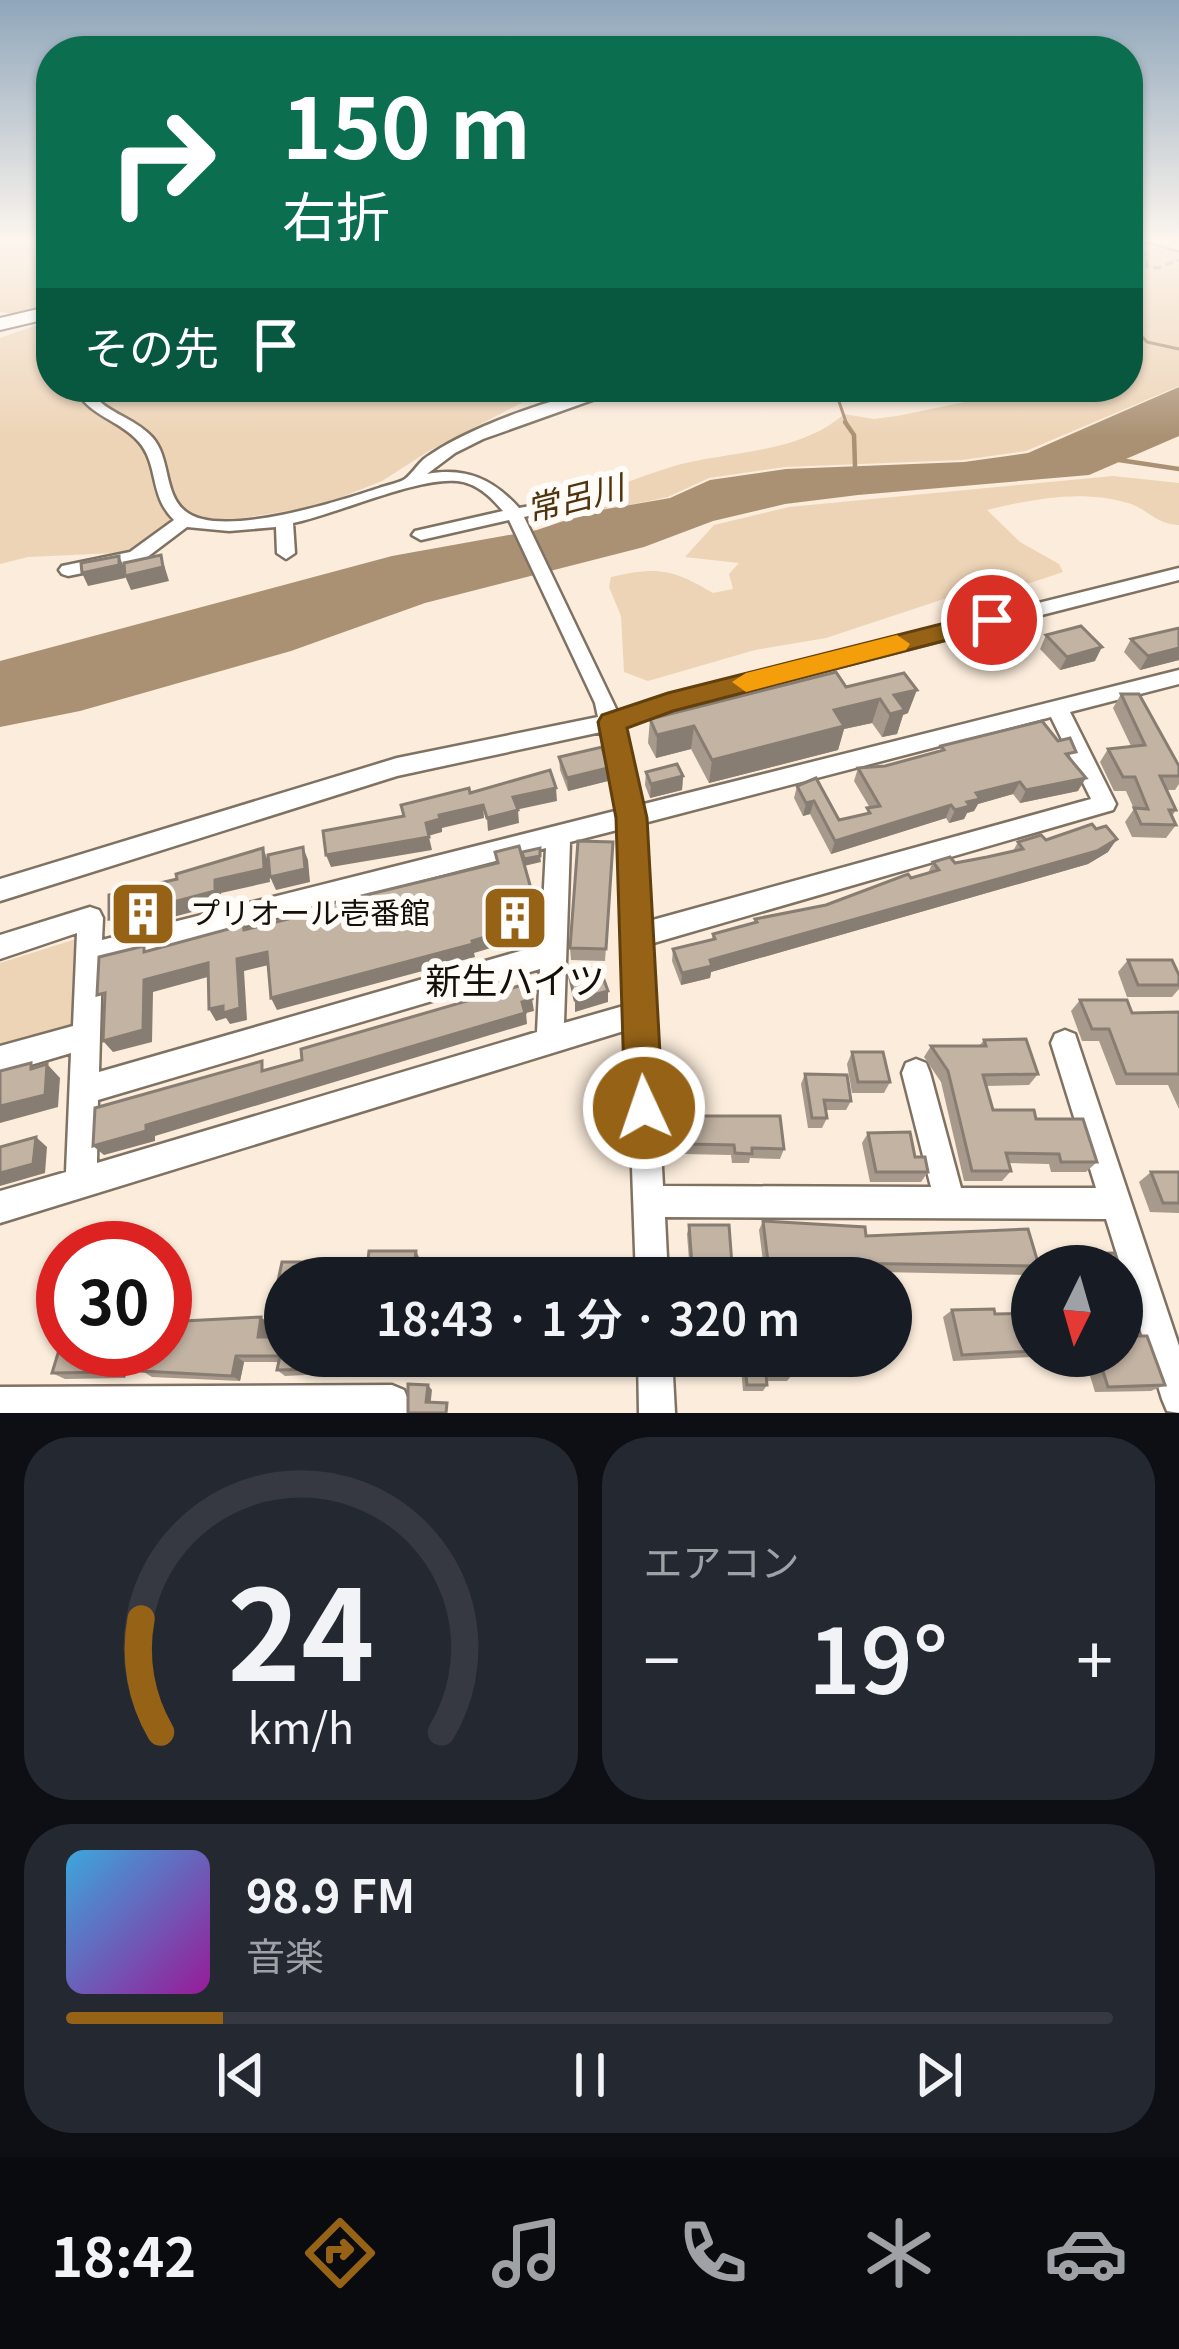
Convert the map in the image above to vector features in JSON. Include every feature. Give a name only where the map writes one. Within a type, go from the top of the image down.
[{"type":"highway","points":[[0,324],[36,316]]},
{"type":"street","points":[[88,402],[152,447],[165,496],[185,520],[210,526],[284,519],[369,498],[413,479],[442,475],[485,483],[501,494],[515,515],[608,712],[632,818],[651,1257]]},
{"type":"street","points":[[413,479],[421,467],[468,442],[574,402]]},
{"type":"street","points":[[421,535],[553,506]]},
{"type":"street","points":[[284,519],[286,553]]},
{"type":"street","points":[[68,570],[136,557],[185,520]]},
{"type":"street","points":[[0,890],[397,767],[1179,574]]},
{"type":"street","points":[[88,955],[1179,676]]},
{"type":"street","points":[[637,936],[1105,804],[1058,710]]},
{"type":"street","points":[[550,1040],[558,834]]},
{"type":"street","points":[[0,946],[90,918],[81,1181]]},
{"type":"street","points":[[85,1090],[554,953]]},
{"type":"street","points":[[0,1207],[639,1014]]},
{"type":"street","points":[[0,1060],[85,1036]]},
{"type":"street","points":[[1066,1043],[1179,1399]]},
{"type":"street","points":[[916,1073],[950,1203]]},
{"type":"street","points":[[649,1201],[1114,1204]]},
{"type":"street","points":[[656,1377],[657,1413]]},
{"type":"street","points":[[0,1404],[43,1408],[392,1402],[391,1413]]},
{"type":"shaded area","points":[[0,305],[36,305],[36,310],[18,315],[0,312]]},
{"type":"shaded area","points":[[1143,305],[1179,305],[1179,386],[1143,401]]},
{"type":"shaded area","points":[[36,325],[36,402],[523,402],[382,481],[319,506],[160,531],[136,552],[28,557],[0,564],[0,338]]},
{"type":"shaded area","points":[[1179,387],[1179,436],[1089,475],[785,504],[713,521],[644,547],[425,603],[291,651],[80,711],[0,727],[0,661],[392,556],[537,530],[590,512],[670,498],[710,480],[786,469],[964,462],[1028,453]]},
{"type":"shaded area","points":[[965,402],[1141,402],[1026,451],[962,460],[785,467],[709,478],[668,497],[563,519],[557,506],[674,466],[785,444],[844,414],[874,419]]},
{"type":"shaded area","points":[[1113,476],[1179,483],[1179,525],[1128,503],[1093,497],[1040,499],[987,510],[1020,542],[1059,564],[1063,572],[1000,593],[968,591],[826,638],[755,650],[648,681],[624,672],[621,616],[609,587],[611,577],[664,572],[713,593],[733,589],[729,574],[739,563],[685,557],[714,525],[789,507]]},
{"type":"shaded area","points":[[76,939],[75,1030],[0,1052],[0,963]]},
{"type":"building","points":[[161,555],[163,567],[125,576],[124,563]]},
{"type":"building","points":[[119,556],[119,565],[82,573],[81,563]]},
{"type":"building","points":[[1081,626],[1102,647],[1067,657],[1046,635]]},
{"type":"building","points":[[1179,628],[1179,648],[1148,656],[1131,639]]},
{"type":"building","points":[[836,672],[846,687],[904,673],[917,690],[894,695],[905,710],[890,714],[880,699],[834,710],[844,726],[712,760],[694,726],[657,735],[650,719]]},
{"type":"building","points":[[1121,694],[1139,694],[1179,766],[1179,776],[1160,776],[1176,810],[1169,810],[1176,825],[1141,824],[1134,808],[1148,809],[1135,777],[1123,777],[1108,749],[1145,745]]},
{"type":"building","points":[[1042,721],[1058,741],[1070,738],[1076,752],[1066,754],[1086,778],[1026,790],[1020,782],[976,793],[980,799],[967,802],[970,806],[955,810],[951,805],[835,841],[814,801],[806,803],[797,786],[816,778],[839,820],[870,813],[867,808],[880,806],[858,768],[885,766],[944,750],[941,746]]},
{"type":"building","points":[[602,747],[608,768],[567,778],[559,757]]},
{"type":"building","points":[[677,764],[683,776],[651,784],[646,772]]},
{"type":"building","points":[[550,770],[556,788],[513,797],[518,810],[487,818],[483,805],[439,815],[440,819],[426,823],[429,837],[326,855],[323,831],[404,816],[401,805],[469,788],[470,793]]},
{"type":"building","points":[[1092,824],[1096,829],[1106,826],[1117,839],[1097,851],[710,960],[712,966],[682,973],[673,949],[715,939],[713,934],[757,922],[755,919],[826,905],[908,874],[911,878],[939,870],[933,862],[950,857],[955,863],[1023,849],[1018,842],[1041,835],[1046,840]]},
{"type":"building","points":[[578,841],[613,842],[606,949],[570,948]]},
{"type":"building","points":[[519,846],[537,910],[489,923],[492,935],[473,944],[271,998],[267,952],[237,959],[240,1008],[223,1013],[223,1006],[209,1009],[208,963],[144,980],[143,1030],[103,1041],[105,993],[97,995],[99,957],[144,946],[144,952],[243,925],[244,930],[308,914],[308,909],[498,863],[495,852]]},
{"type":"building","points":[[303,847],[305,869],[270,877],[268,855]]},
{"type":"building","points":[[263,848],[264,869],[215,880],[215,891],[109,919],[109,895],[177,879],[176,874]]},
{"type":"building","points":[[540,848],[540,856],[524,859],[522,852]]},
{"type":"building","points":[[1128,960],[1172,960],[1179,985],[1138,985]]},
{"type":"building","points":[[599,966],[608,991],[575,1000],[569,974]]},
{"type":"building","points":[[529,983],[532,999],[522,1002],[525,1013],[146,1125],[146,1131],[93,1146],[95,1108],[262,1061],[262,1071],[302,1060],[301,1049]]},
{"type":"building","points":[[1080,1000],[1127,1000],[1132,1013],[1179,1012],[1179,1074],[1126,1074],[1109,1029],[1092,1029]]},
{"type":"building","points":[[1026,1039],[1038,1074],[983,1075],[993,1110],[1034,1110],[1036,1119],[1083,1119],[1097,1162],[1061,1162],[1059,1154],[1006,1153],[1011,1171],[972,1171],[948,1071],[931,1046],[986,1046],[984,1040]]},
{"type":"building","points":[[852,1052],[883,1052],[890,1082],[858,1082]]},
{"type":"building","points":[[31,1063],[31,1069],[47,1064],[45,1095],[0,1106],[0,1071]]},
{"type":"building","points":[[805,1074],[847,1075],[851,1101],[824,1100],[827,1118],[812,1118]]},
{"type":"building","points":[[684,1116],[780,1116],[784,1149],[752,1148],[752,1154],[735,1153],[734,1145],[686,1144]]},
{"type":"building","points":[[910,1132],[915,1157],[925,1157],[928,1172],[876,1172],[868,1133]]},
{"type":"building","points":[[36,1137],[33,1164],[0,1173],[0,1147]]},
{"type":"building","points":[[1151,1172],[1179,1172],[1179,1203],[1163,1203]]},
{"type":"building","points":[[763,1221],[865,1227],[866,1236],[1028,1229],[1033,1245],[1011,1245],[1011,1266],[912,1264],[912,1257],[767,1257]]},
{"type":"building","points":[[689,1225],[729,1225],[731,1257],[691,1257]]},
{"type":"building","points":[[369,1251],[416,1251],[415,1257],[368,1257]]},
{"type":"building","points":[[952,1310],[1011,1314],[1011,1352],[962,1355]]},
{"type":"building","points":[[261,1317],[258,1337],[264,1337],[264,1356],[236,1356],[232,1376],[192,1374],[192,1321]]},
{"type":"building","points":[[1143,1336],[1147,1336],[1165,1385],[1108,1387],[1105,1377],[1143,1377]]},
{"type":"building","points":[[746,1377],[766,1377],[767,1385],[747,1385]]},
{"type":"building","points":[[408,1384],[428,1385],[426,1402],[447,1403],[446,1413],[408,1413]]},
{"type":"waterway","points":[[1143,338],[1179,349]]},
{"type":"waterway","points":[[839,402],[847,425]]},
{"type":"waterway","points":[[847,425],[854,435],[855,466]]},
{"type":"waterway","points":[[1119,460],[1179,469]]},
{"type":"slow traffic","points":[[746,682],[897,644]]},
{"type":"place","name":"プリオール壱番館","points":[[143,914]]},
{"type":"place","name":"新生ハイツ","points":[[515,918]]},
{"type":"route","points":[[644,1108],[632,818],[612,722],[668,703],[992,620]]},
{"type":"water label","name":"常呂川","points":[[575,498]]}]
